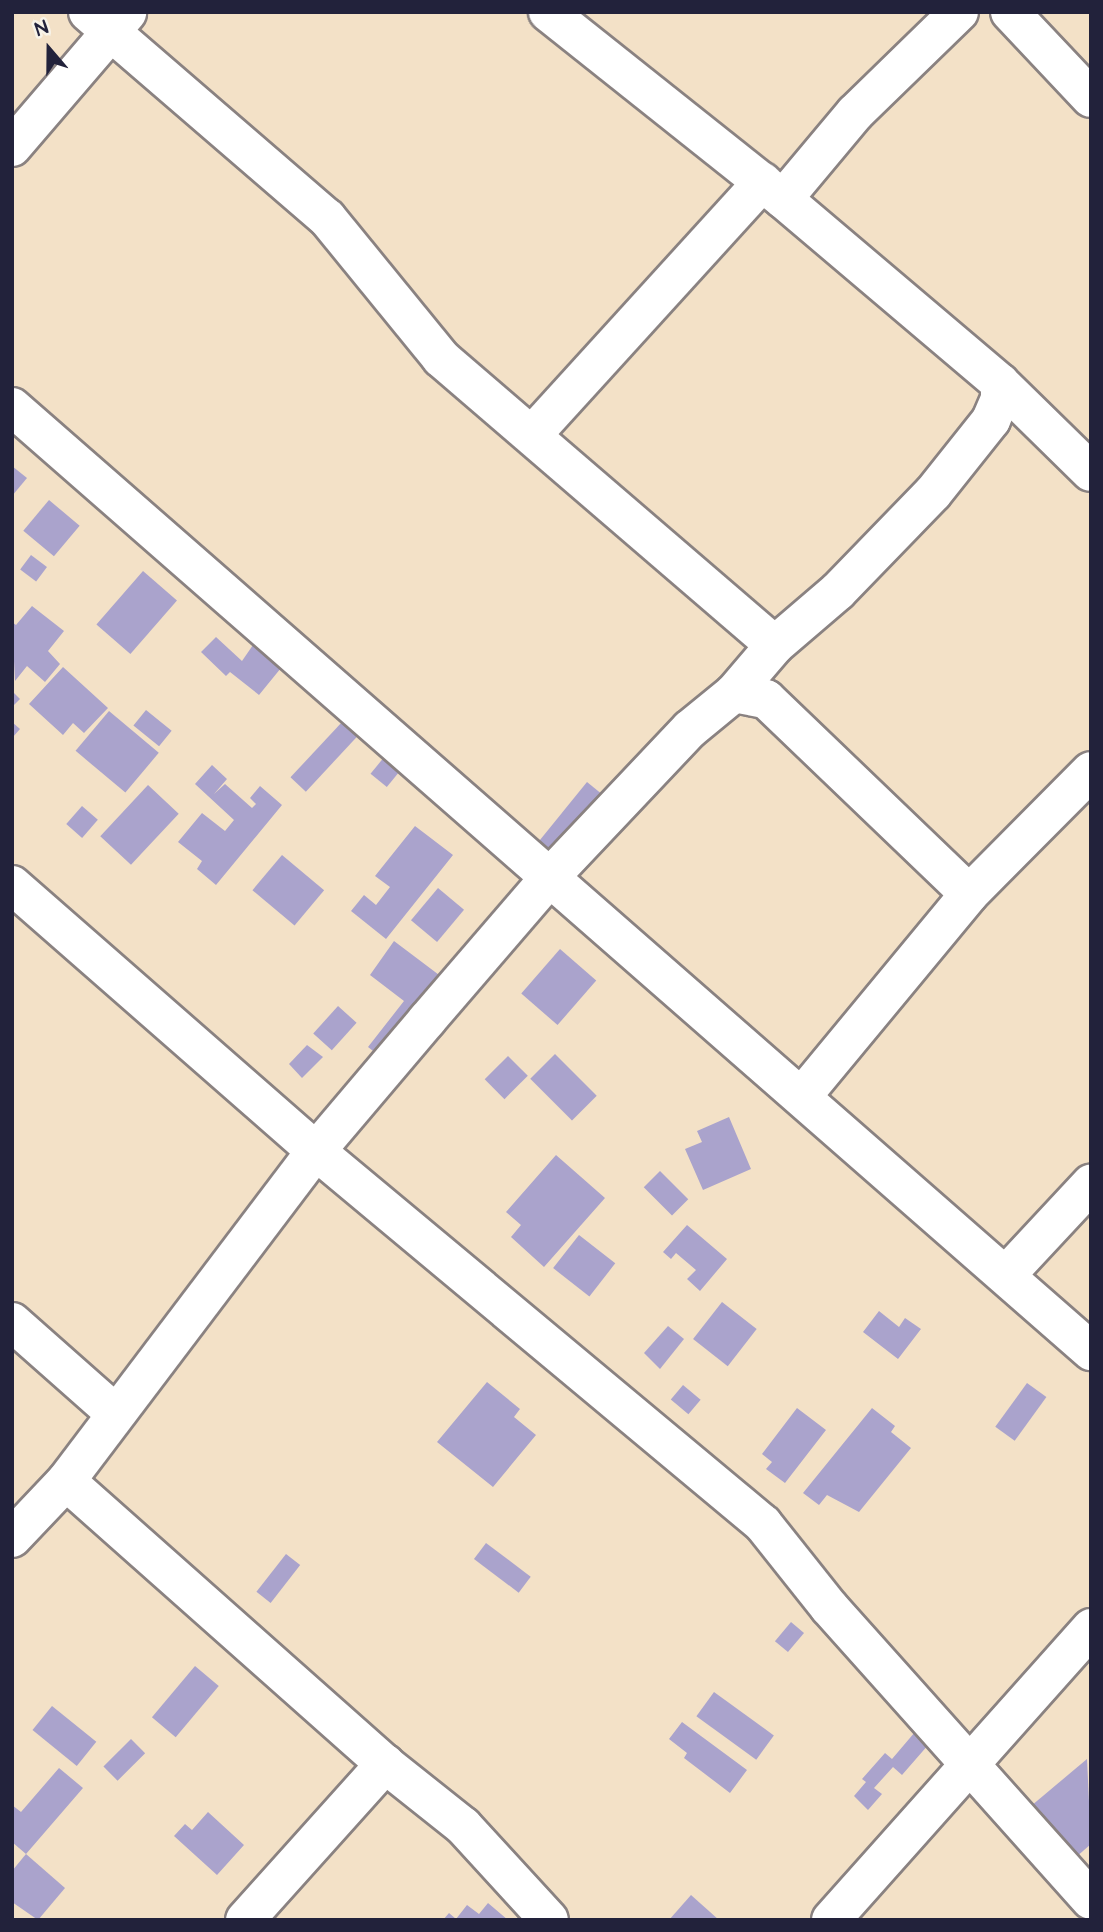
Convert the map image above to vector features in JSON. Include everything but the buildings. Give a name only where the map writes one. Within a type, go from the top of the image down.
[{"type":"street","points":[[548,12],[773,191],[1000,383],[1091,472]]},
{"type":"street","points":[[533,434],[773,191],[959,12]]},
{"type":"street","points":[[1010,12],[1091,98]]},
{"type":"street","points":[[12,147],[109,19],[327,218],[441,358],[533,434],[759,676],[969,894]]},
{"type":"street","points":[[12,1538],[66,1481],[316,1151],[549,878],[690,729],[759,676],[933,493],[991,420],[1000,400],[1000,383]]},
{"type":"street","points":[[12,407],[549,878],[803,1095],[1091,1351]]},
{"type":"street","points":[[803,1095],[969,894],[1091,771]]},
{"type":"street","points":[[12,885],[316,1151],[763,1524],[829,1607],[1091,1900]]},
{"type":"street","points":[[1006,1275],[1091,1184]]},
{"type":"street","points":[[12,1322],[115,1413]]},
{"type":"street","points":[[66,1481],[385,1764],[464,1826],[549,1920]]},
{"type":"street","points":[[831,1920],[1091,1628]]},
{"type":"street","points":[[245,1920],[385,1764]]}]
